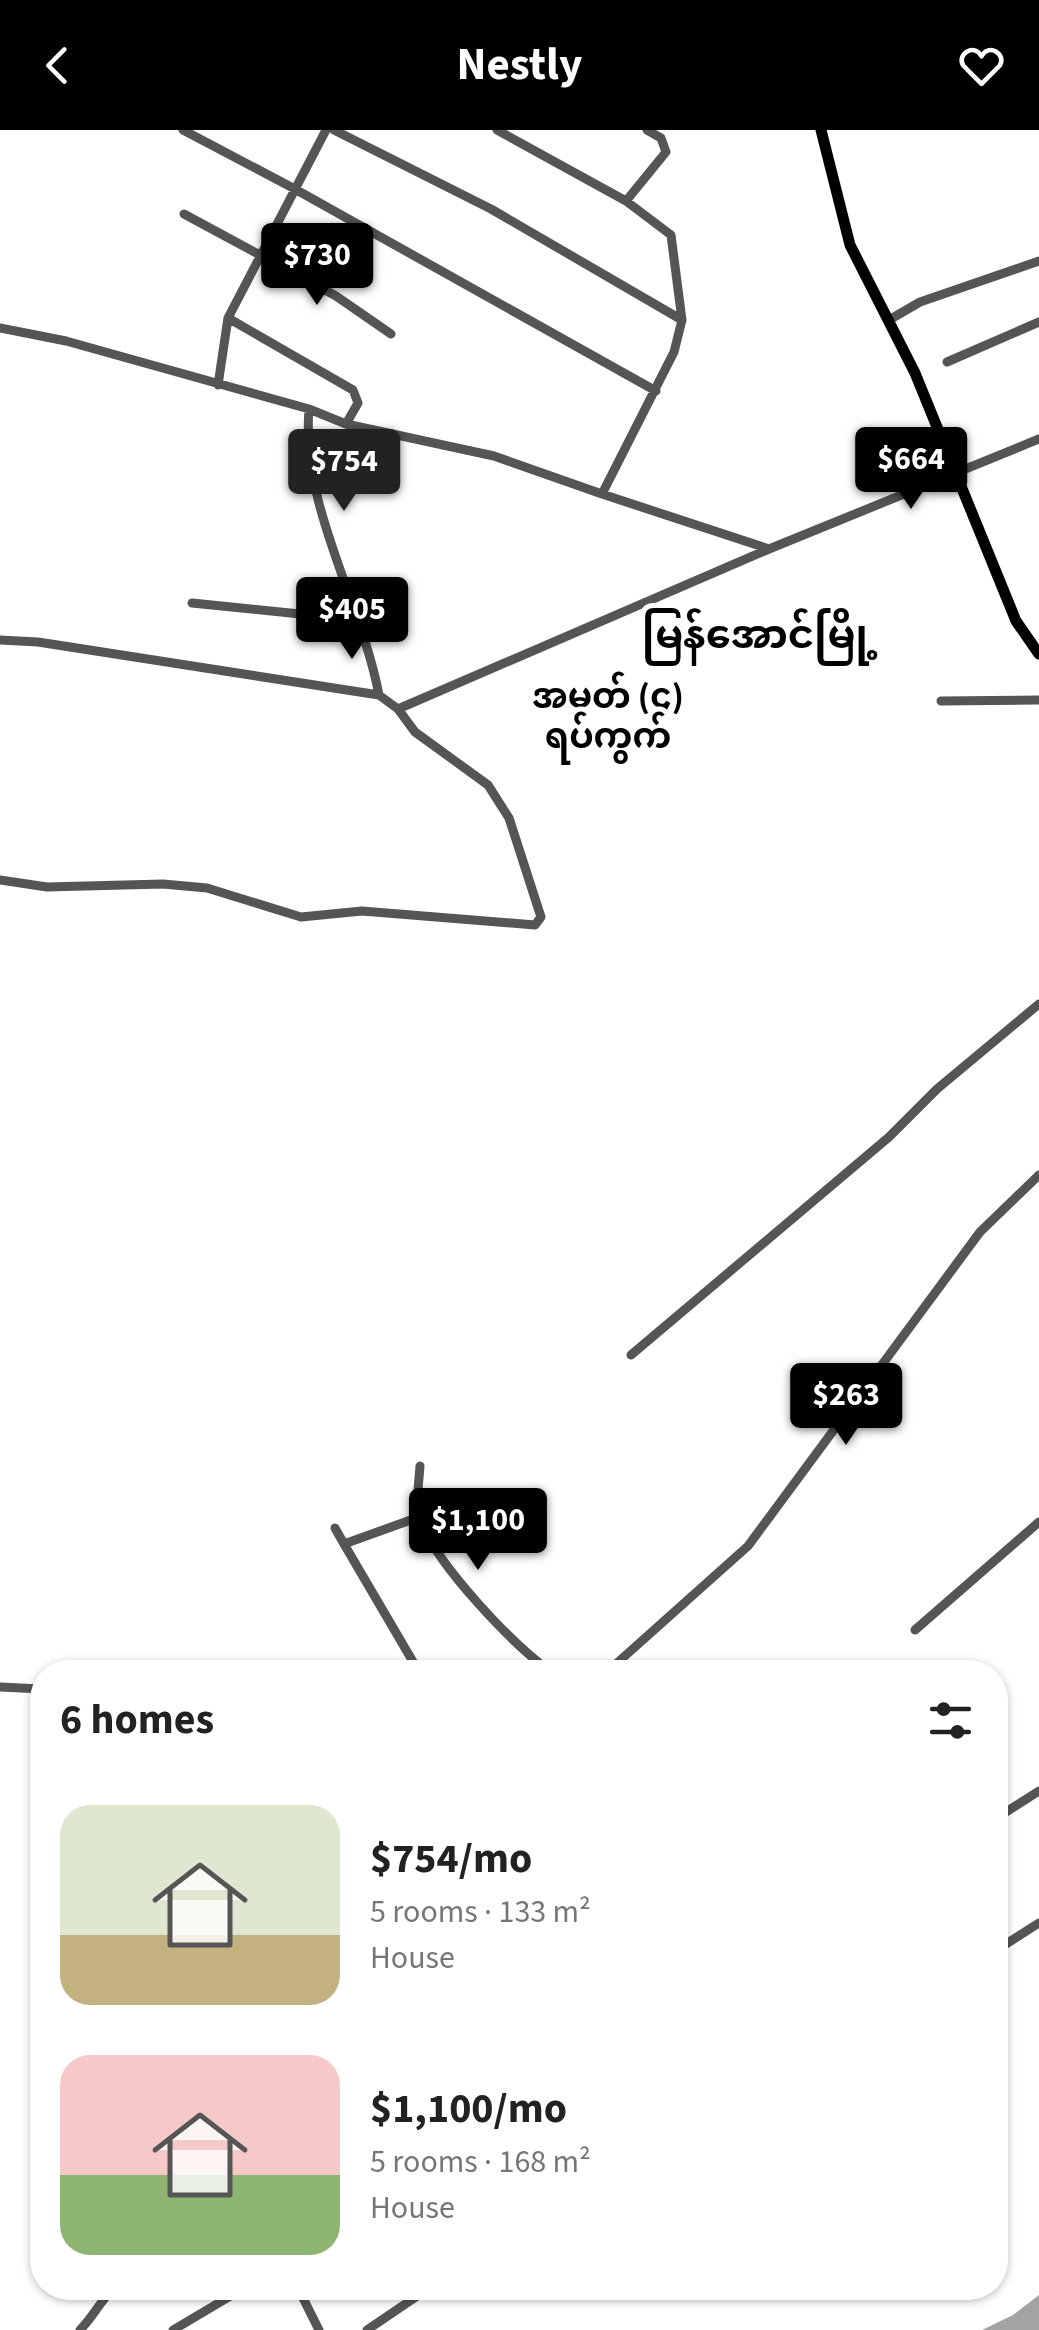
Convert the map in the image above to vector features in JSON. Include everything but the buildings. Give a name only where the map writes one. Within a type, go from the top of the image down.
[{"type":"main road","points":[[821,130],[850,246],[915,373],[1016,622],[1039,654]]},
{"type":"street","points":[[183,130],[656,391]]},
{"type":"street","points":[[218,385],[228,318],[326,130]]},
{"type":"street","points":[[334,130],[490,209],[682,320]]},
{"type":"street","points":[[498,130],[626,201],[671,235],[682,320],[674,352],[602,494]]},
{"type":"street","points":[[626,201],[666,152],[661,138],[647,130]]},
{"type":"street","points":[[184,214],[336,296],[392,334]]},
{"type":"street","points":[[888,320],[920,302],[1039,261]]},
{"type":"street","points":[[228,318],[354,390],[358,402],[346,424]]},
{"type":"street","points":[[947,362],[1039,322]]},
{"type":"street","points":[[0,328],[66,341],[309,409],[346,424],[494,456],[769,550]]},
{"type":"street","points":[[309,409],[313,470],[374,666],[379,695]]},
{"type":"street","points":[[398,709],[1039,439]]},
{"type":"street","points":[[192,603],[358,620]]},
{"type":"street","points":[[0,640],[38,642],[379,695],[398,709],[415,732],[488,785],[509,818],[541,917],[535,925],[362,912],[301,916],[207,888],[163,884],[48,887],[0,880]]},
{"type":"street","points":[[941,701],[1039,700]]},
{"type":"street","points":[[631,1355],[1039,1004]]},
{"type":"street","points":[[620,1660],[748,1546],[980,1232],[1039,1176]]},
{"type":"street","points":[[420,1466],[418,1516],[436,1550],[459,1581],[539,1660]]},
{"type":"street","points":[[344,1544],[418,1516]]},
{"type":"street","points":[[915,1630],[1039,1522]]},
{"type":"street","points":[[335,1528],[412,1660]]},
{"type":"street","points":[[0,1687],[30,1689]]},
{"type":"street","points":[[1008,1811],[1039,1791]]},
{"type":"street","points":[[1008,1943],[1039,1924]]},
{"type":"street","points":[[80,2330],[94,2316],[101,2300]]},
{"type":"street","points":[[173,2330],[224,2300]]},
{"type":"street","points":[[304,2300],[319,2330]]},
{"type":"street","points":[[368,2330],[412,2300]]},
{"type":"street","points":[[94,2316],[98,2328]]},
{"type":"shaded area","points":[[1039,2295],[1039,2330],[982,2330],[1013,2315]]},
{"type":"district","name":"မြန်အောင်မြို့","points":[[760,635]]},
{"type":"district","name":"အမှတ် (၄) ရပ်ကွက်","points":[[608,717]]}]
